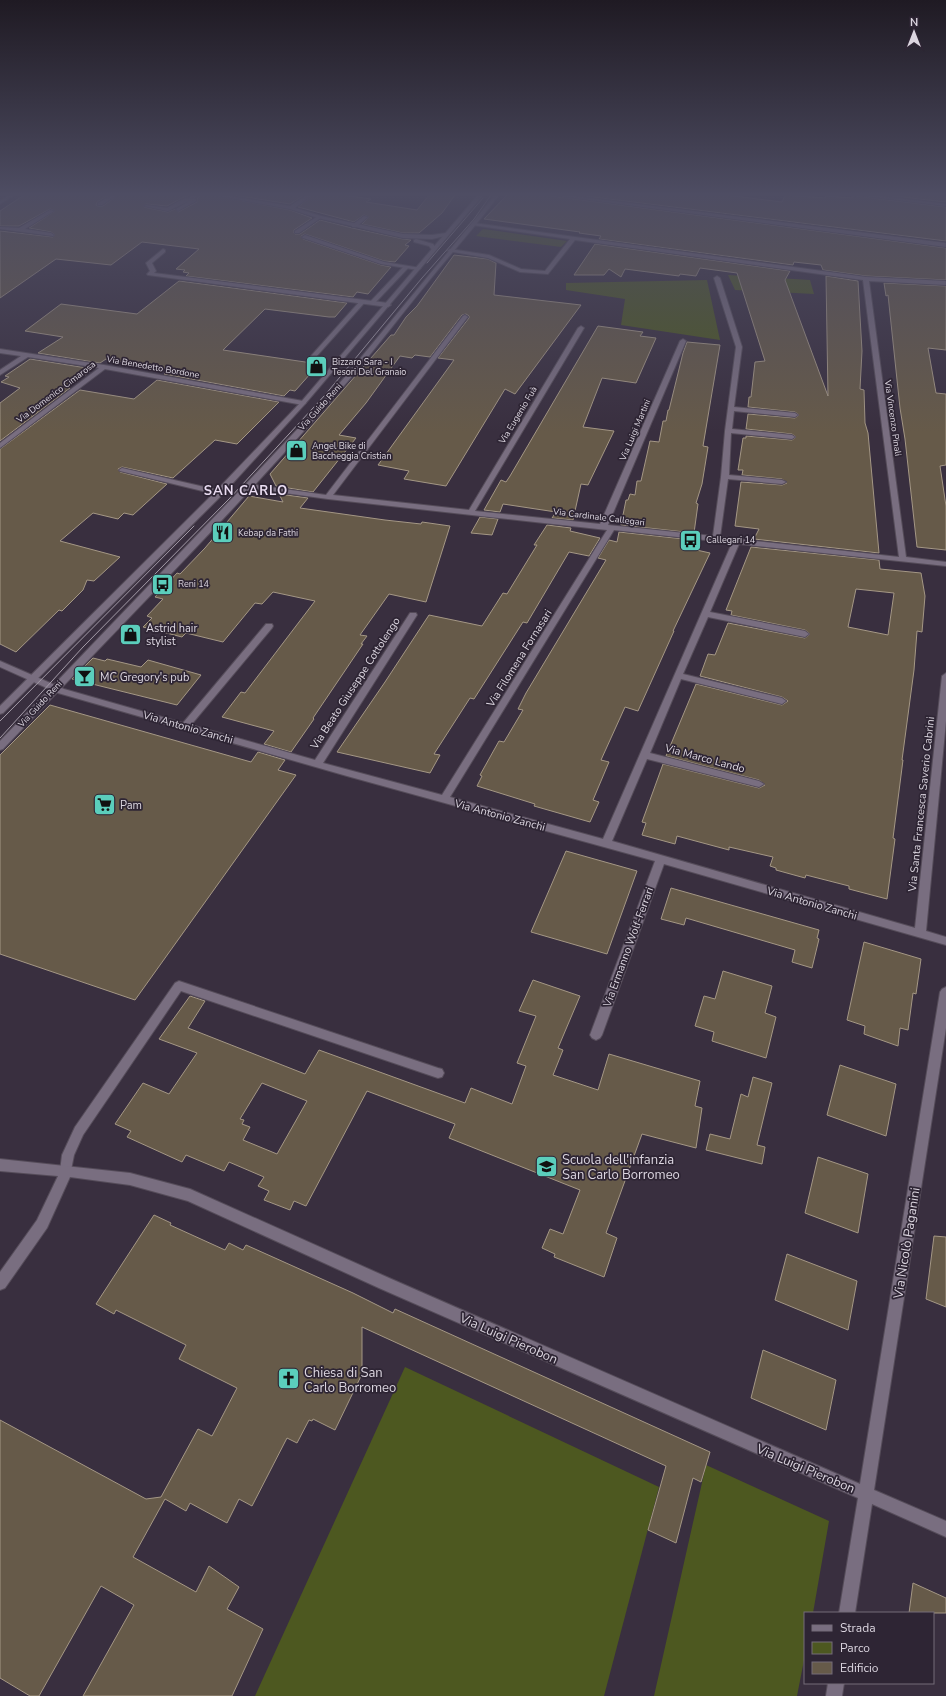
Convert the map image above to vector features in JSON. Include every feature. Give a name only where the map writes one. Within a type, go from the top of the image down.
[{"type":"street","points":[[151,274],[388,305]]},
{"type":"street","points":[[372,302],[398,274]]},
{"type":"street","name":"Via Guido Reni","points":[[0,711],[219,493],[304,403],[413,274]]},
{"type":"street","name":"Via Guido Reni","points":[[0,747],[249,486],[345,380],[431,274]]},
{"type":"street","points":[[831,274],[866,279],[946,282]]},
{"type":"street","points":[[716,540],[725,477],[728,431],[739,347],[717,278]]},
{"type":"street","name":"Via Vincenzo Pinali","points":[[866,279],[903,560]]},
{"type":"street","points":[[313,357],[363,301]]},
{"type":"street","points":[[328,497],[465,317]]},
{"type":"street","name":"Via Eugenio Fuà","points":[[470,512],[581,328]]},
{"type":"street","name":"Via Luigi Martini","points":[[608,527],[683,341]]},
{"type":"street","name":"Via Benedetto Bordone","points":[[0,351],[104,367],[304,403]]},
{"type":"street","points":[[0,374],[27,355]]},
{"type":"street","name":"Via Domenico Cimarosa","points":[[0,446],[104,367]]},
{"type":"street","points":[[731,409],[795,415]]},
{"type":"street","points":[[728,431],[792,438]]},
{"type":"street","points":[[122,470],[219,493]]},
{"type":"street","points":[[725,477],[782,482]]},
{"type":"street","name":"Via Cardinale Callegari","points":[[249,486],[328,497],[946,564]]},
{"type":"street","name":"Via Filomena Fornasari","points":[[444,799],[608,527]]},
{"type":"street","name":"Via Marco Lando","points":[[606,843],[736,542]]},
{"type":"street","points":[[706,614],[805,634]]},
{"type":"street","name":"Via Beato Giuseppe Cottolengo","points":[[317,764],[414,615]]},
{"type":"street","points":[[185,726],[270,626]]},
{"type":"street","name":"Via Antonio Zanchi","points":[[0,664],[55,689],[317,764],[606,843],[946,942]]},
{"type":"street","points":[[678,676],[782,700]]},
{"type":"street","name":"Via Santa Francesca Saverio Cabrini","points":[[920,934],[945,710],[946,676]]},
{"type":"street","name":"Via Marco Lando","points":[[645,755],[759,784]]},
{"type":"street","name":"Via Ermanno Wolf-Ferrari","points":[[596,1035],[660,859]]},
{"type":"street","points":[[0,1283],[42,1224],[60,1188],[66,1171],[68,1155],[79,1131],[179,986],[438,1073]]},
{"type":"street","name":"Via Nicolò Paganini","points":[[847,1612],[946,992]]},
{"type":"street","name":"Via Luigi Pierobon","points":[[0,1165],[130,1179],[190,1195],[384,1284],[946,1529]]},
{"type":"street","points":[[834,1696],[836,1684]]},
{"type":"green space","points":[[728,275],[810,280],[814,294],[735,290]]},
{"type":"green space","points":[[707,280],[720,340],[621,325],[625,299],[566,290],[566,283]]},
{"type":"green space","points":[[405,1367],[659,1487],[604,1696],[255,1696]]},
{"type":"green space","points":[[706,1465],[829,1521],[813,1612],[804,1612],[804,1660],[797,1696],[654,1696]]},
{"type":"building","points":[[0,274],[34,274],[0,298]]},
{"type":"building","points":[[188,274],[385,274],[368,294],[357,292],[353,297],[186,276]]},
{"type":"building","points":[[440,274],[495,274],[494,295],[581,305],[515,394],[505,389],[446,486],[404,479],[409,471],[378,465],[454,360],[438,358],[469,318],[466,314],[462,315],[430,357],[415,355],[412,358],[400,356],[366,403],[339,435],[356,438],[313,492],[276,486],[270,474],[391,335],[394,335],[406,317],[417,306]]},
{"type":"building","points":[[575,274],[605,274],[604,275]]},
{"type":"building","points":[[665,274],[680,274],[679,276]]},
{"type":"building","points":[[681,274],[697,274],[696,276]]},
{"type":"building","points":[[737,274],[788,274],[785,280],[828,396],[826,276],[858,281],[862,351],[860,389],[864,390],[865,423],[868,433],[879,553],[754,539],[759,529],[735,526],[741,482],[782,485],[787,483],[782,479],[742,475],[743,470],[738,470],[743,438],[746,438],[746,436],[792,440],[796,437],[792,434],[746,429],[748,414],[795,418],[799,415],[795,412],[748,407],[749,397],[751,397],[755,362],[765,361]]},
{"type":"building","points":[[853,274],[946,274],[946,280]]},
{"type":"building","points":[[179,281],[347,303],[335,317],[265,309],[223,350],[319,364],[295,391],[290,390],[284,396],[164,374],[170,369],[106,359],[100,363],[38,353],[63,337],[25,331],[61,304],[137,314]]},
{"type":"building","points":[[884,283],[946,286],[946,350],[928,348],[936,393],[946,394],[946,465],[940,466],[946,506],[946,550],[917,547],[888,295],[886,296]]},
{"type":"building","points":[[598,326],[643,332],[640,336],[656,338],[636,383],[602,378],[583,427],[614,431],[588,485],[581,484],[573,520],[552,518],[556,512],[503,504],[500,512],[484,510],[501,480],[506,482],[510,476]]},
{"type":"building","points":[[687,342],[720,345],[703,446],[708,447],[702,484],[696,503],[698,504],[694,533],[621,525],[626,500],[628,500],[630,494],[635,495],[637,481],[641,481],[650,441],[659,442],[663,421],[666,421]]},
{"type":"building","points":[[30,359],[93,369],[0,441],[0,403],[20,388],[1,382],[9,377],[5,376]]},
{"type":"building","points":[[157,380],[279,402],[237,444],[215,440],[173,478],[122,467],[118,469],[120,472],[167,484],[133,515],[124,513],[118,519],[93,513],[60,541],[120,557],[94,581],[87,580],[83,590],[62,611],[59,610],[16,652],[0,644],[0,449],[80,390],[134,399]]},
{"type":"building","points":[[279,494],[308,498],[300,508],[385,520],[421,524],[422,522],[450,526],[426,602],[389,594],[360,635],[367,636],[361,644],[363,644],[291,752],[264,744],[274,731],[222,717],[241,692],[245,693],[315,601],[273,592],[262,604],[255,603],[223,642],[186,633],[182,637],[143,627],[152,618],[147,616],[163,599],[155,597],[177,573],[180,574],[205,548],[249,496],[283,502]]},
{"type":"building","points":[[480,517],[498,519],[492,535],[471,533]]},
{"type":"building","points":[[547,525],[571,528],[570,531],[600,538],[589,556],[569,552],[527,623],[523,622],[474,699],[470,698],[434,754],[440,755],[430,773],[337,752],[429,615],[482,626],[503,593],[507,594],[537,545],[534,545]]},
{"type":"building","points":[[619,532],[693,540],[692,549],[710,553],[673,631],[638,711],[625,707],[601,760],[609,762],[593,800],[599,802],[590,822],[534,806],[535,804],[477,786],[482,776],[480,775],[499,741],[504,742],[523,710],[518,709],[526,693],[606,560],[598,558],[609,540],[617,542]]},
{"type":"building","points":[[751,547],[879,560],[880,569],[921,573],[925,596],[922,632],[917,631],[914,670],[902,760],[893,838],[895,839],[887,899],[849,889],[849,886],[806,875],[805,878],[776,870],[776,868],[770,866],[773,857],[729,847],[729,850],[677,836],[675,844],[642,835],[646,823],[642,822],[663,764],[759,788],[765,785],[759,780],[666,756],[696,684],[782,705],[788,701],[782,697],[700,676],[708,654],[715,655],[728,623],[805,638],[810,634],[805,630],[731,615],[732,611],[726,610]],"holes":[[[856,589],[894,593],[888,635],[848,627]]]},
{"type":"building","points":[[93,658],[105,661],[107,659],[141,667],[148,660],[201,675],[177,705],[72,679]]},
{"type":"building","points":[[50,705],[251,762],[258,752],[285,760],[278,770],[296,775],[135,1000],[0,954],[0,755]]},
{"type":"building","points":[[566,851],[637,871],[607,954],[531,932]]},
{"type":"building","points":[[671,888],[819,930],[817,938],[819,939],[812,968],[792,962],[795,950],[686,918],[684,925],[661,919]]},
{"type":"building","points":[[864,942],[921,959],[916,994],[913,993],[908,1030],[900,1028],[898,1046],[864,1034],[865,1026],[847,1020]]},
{"type":"building","points":[[723,971],[772,986],[765,1013],[776,1017],[766,1058],[712,1041],[714,1032],[695,1026],[704,996],[715,999]]},
{"type":"building","points":[[533,980],[580,996],[558,1048],[563,1050],[553,1075],[598,1090],[609,1054],[700,1081],[695,1106],[702,1108],[696,1148],[642,1134],[606,1233],[617,1238],[604,1277],[554,1257],[555,1254],[542,1248],[550,1229],[563,1234],[580,1190],[449,1138],[455,1124],[367,1091],[306,1206],[294,1201],[290,1210],[264,1200],[269,1191],[258,1186],[264,1177],[229,1162],[224,1171],[186,1155],[182,1162],[127,1137],[131,1131],[115,1124],[143,1083],[169,1094],[197,1053],[159,1039],[190,996],[205,1001],[188,1028],[305,1074],[319,1050],[465,1103],[471,1088],[512,1104],[526,1066],[517,1063],[536,1016],[519,1011]],"holes":[[[262,1083],[307,1101],[277,1154],[243,1140],[250,1127],[242,1124],[244,1120],[240,1119]]]},
{"type":"building","points":[[840,1065],[896,1084],[886,1136],[827,1115]]},
{"type":"building","points":[[753,1077],[772,1083],[757,1145],[765,1147],[762,1164],[706,1150],[710,1134],[730,1139],[741,1094],[748,1097]]},
{"type":"building","points":[[818,1157],[868,1174],[858,1233],[805,1213]]},
{"type":"building","points":[[154,1215],[171,1223],[170,1225],[225,1250],[229,1243],[243,1250],[246,1245],[353,1293],[393,1313],[395,1309],[710,1452],[701,1482],[693,1478],[676,1543],[648,1530],[666,1466],[362,1327],[362,1374],[335,1430],[313,1419],[312,1421],[309,1420],[297,1443],[287,1438],[252,1506],[239,1499],[227,1523],[190,1503],[186,1511],[165,1499],[133,1557],[196,1592],[209,1566],[239,1587],[227,1609],[263,1629],[232,1696],[83,1696],[134,1605],[101,1586],[39,1696],[30,1696],[0,1678],[0,1420],[146,1499],[161,1497],[198,1429],[212,1436],[237,1388],[179,1359],[186,1345],[116,1310],[114,1314],[96,1304]]},
{"type":"building","points":[[934,1236],[946,1237],[946,1307],[926,1299]]},
{"type":"building","points":[[787,1254],[857,1281],[848,1330],[775,1300]]},
{"type":"building","points":[[763,1350],[836,1380],[826,1430],[751,1398]]},
{"type":"building","points":[[913,1583],[946,1598],[946,1613],[909,1612]]},
{"type":"tram line","points":[[0,738],[83,647],[229,499],[325,395],[425,274]]},
{"type":"tram line","points":[[0,721],[194,526]]},
{"type":"place","name":"Bizzaro Sara - I Tesori Del Granaio","points":[[316,367]]},
{"type":"place","name":"Angel Bike di Baccheggia Cristian","points":[[296,451]]},
{"type":"place","name":"Kebap da Fathi","points":[[223,533]]},
{"type":"place","name":"Callegari 14","points":[[691,540]]},
{"type":"place","name":"Reni 14","points":[[162,584]]},
{"type":"place","name":"Astrid hair stylist","points":[[130,634]]},
{"type":"place","name":"MC Gregory's pub","points":[[85,677]]},
{"type":"place","name":"Pam","points":[[104,805]]},
{"type":"place","name":"Scuola dell'infanzia San Carlo Borromeo","points":[[546,1166]]},
{"type":"place","name":"Chiesa di San Carlo Borromeo","points":[[289,1379]]},
{"type":"district","name":"SAN CARLO","points":[[246,490]]}]
